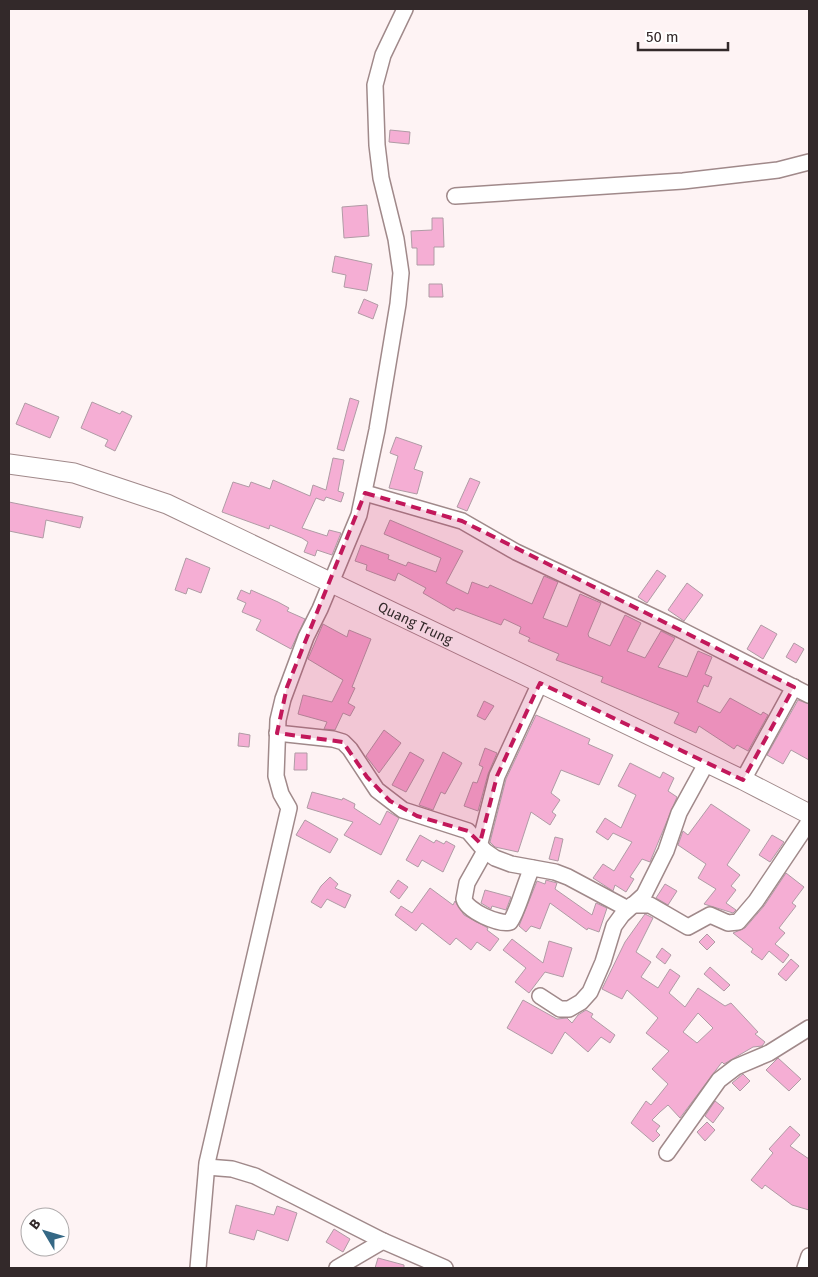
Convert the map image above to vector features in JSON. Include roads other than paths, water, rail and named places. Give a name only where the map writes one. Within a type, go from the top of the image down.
[{"type":"main road","name":"Quang Trung","points":[[9,464],[74,473],[167,504],[707,762],[809,814]]},
{"type":"street","points":[[198,1268],[207,1167],[290,808],[281,794],[276,776],[277,733],[283,699],[330,582],[349,542],[365,493],[398,304],[401,272],[396,239],[381,178],[377,145],[375,85],[383,54],[405,9]]},
{"type":"street","points":[[455,196],[683,181],[778,170],[809,162]]},
{"type":"street","points":[[365,493],[462,521],[516,552],[809,695]]},
{"type":"street","points":[[532,868],[513,919],[507,923],[500,922],[469,907],[464,899],[467,883],[482,847],[497,776],[540,683]]},
{"type":"street","points":[[743,780],[794,688]]},
{"type":"street","points":[[277,733],[333,739],[343,742],[350,749],[367,777],[384,797],[417,816],[468,831],[482,847],[511,864],[568,877],[630,907],[650,905],[688,927],[710,915],[728,923],[738,922],[760,896],[809,822]]},
{"type":"street","points":[[540,996],[560,1009],[574,1008],[590,992],[614,926],[630,907],[644,895],[666,851],[679,813],[707,762]]},
{"type":"street","points":[[667,1153],[719,1080],[736,1067],[769,1053],[809,1028]]},
{"type":"street","points":[[207,1167],[232,1169],[255,1176],[383,1240],[445,1268]]},
{"type":"street","points":[[336,1268],[383,1240]]},
{"type":"street","points":[[805,1268],[809,1256]]}]
